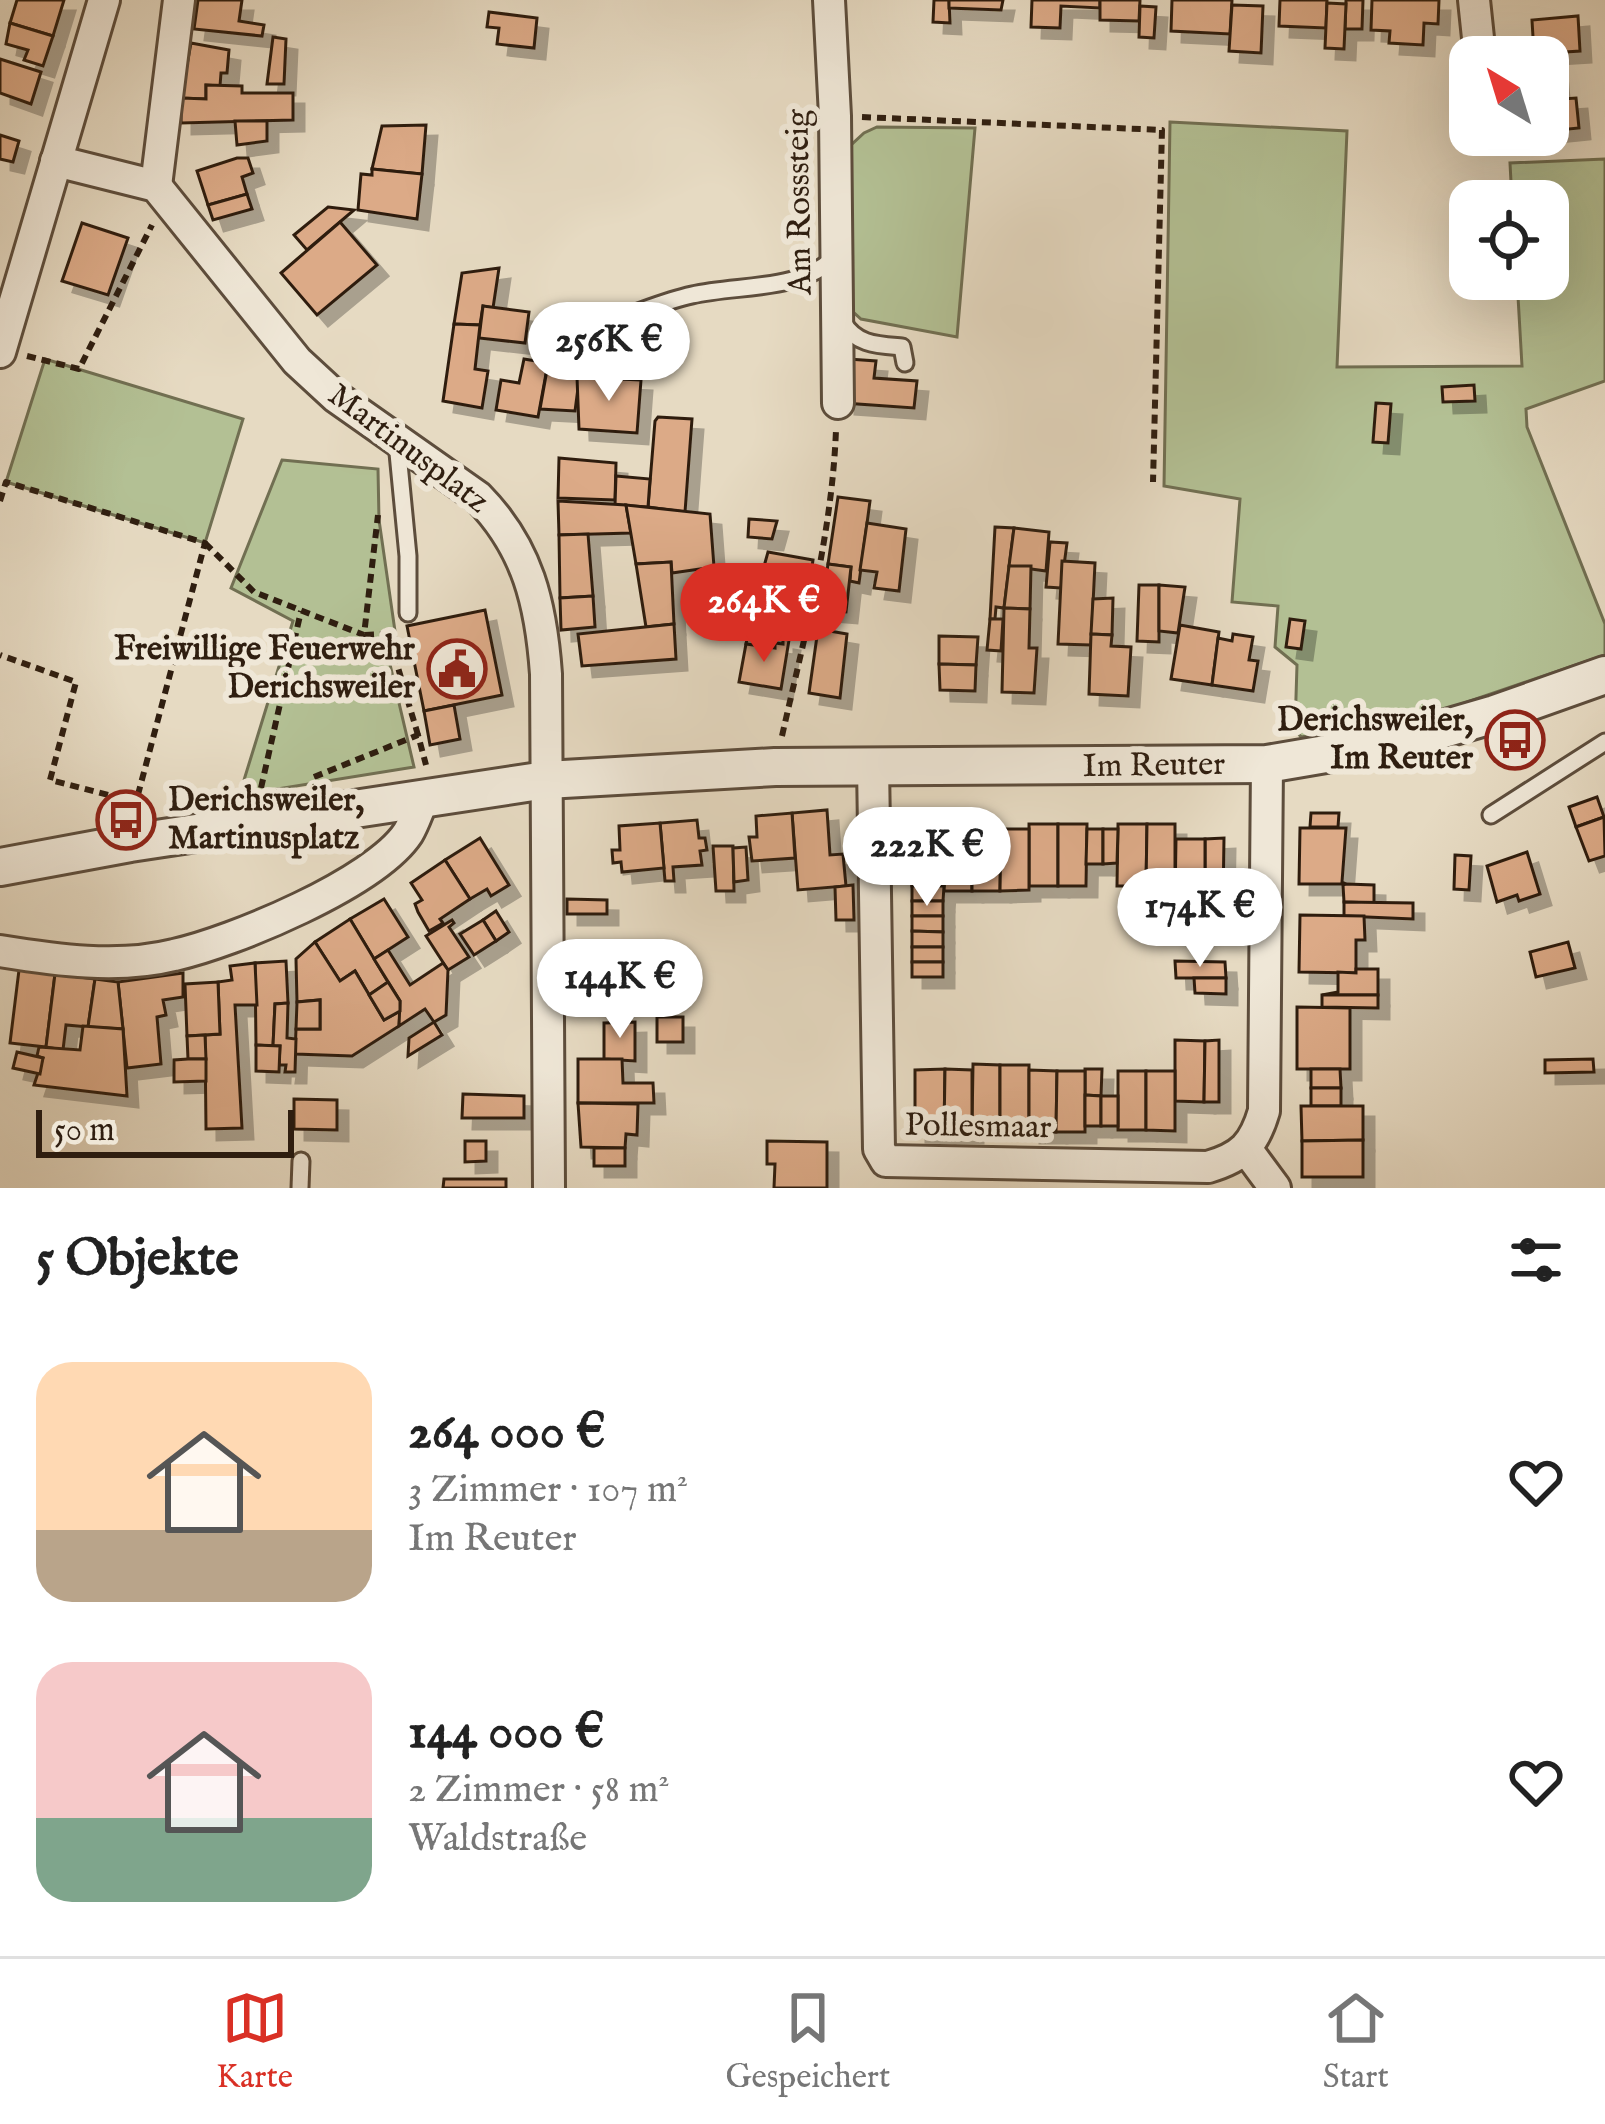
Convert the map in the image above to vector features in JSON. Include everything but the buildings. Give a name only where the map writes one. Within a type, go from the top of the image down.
[{"type":"street","points":[[1,349],[104,0]]},
{"type":"street","points":[[56,161],[162,190],[179,0]]},
{"type":"street","name":"Am Rosssteig","points":[[829,0],[838,403]]},
{"type":"street","points":[[1474,0],[1478,36]]},
{"type":"street","name":"Martinusplatz","points":[[162,190],[297,361],[335,397],[478,497],[524,559],[544,642],[549,1188]]},
{"type":"street","name":"Im Reuter","points":[[546,780],[775,767],[1267,764],[1402,741],[1605,675]]},
{"type":"street","points":[[1267,764],[1264,1111],[1247,1150],[1275,1188]]},
{"type":"street","name":"Pollesmaar","points":[[873,765],[878,1149],[886,1161],[1208,1167],[1231,1161],[1247,1150]]},
{"type":"street","points":[[0,867],[546,780]]},
{"type":"street","points":[[0,951],[88,962],[172,956],[265,924],[347,882],[387,854],[408,833],[423,799]]},
{"type":"lane","points":[[546,326],[592,327],[691,295],[803,278],[838,254]]},
{"type":"lane","points":[[838,308],[853,337],[902,347],[905,362]]},
{"type":"lane","points":[[397,442],[408,556],[408,613]]},
{"type":"lane","points":[[1491,815],[1605,742]]},
{"type":"lane","points":[[300,1188],[301,1161]]},
{"type":"path","points":[[835,116],[1162,130],[1153,482]]},
{"type":"path","points":[[1,349],[80,369],[162,190]]},
{"type":"path","points":[[775,767],[821,565],[834,479],[838,403]]},
{"type":"path","points":[[0,501],[6,482],[205,543],[254,592],[364,635],[388,634],[427,765],[423,799]]},
{"type":"path","points":[[364,635],[380,503],[401,502]]},
{"type":"path","points":[[0,656],[76,682],[50,780],[136,802],[205,543]]},
{"type":"path","points":[[278,786],[260,788],[301,610]]},
{"type":"path","points":[[296,784],[418,735]]},
{"type":"green space","points":[[1170,122],[1347,131],[1337,367],[1522,366],[1518,300],[1569,300],[1569,180],[1511,180],[1510,163],[1605,159],[1605,381],[1526,409],[1527,427],[1605,624],[1605,655],[1435,713],[1301,737],[1295,729],[1297,665],[1275,647],[1278,606],[1232,602],[1240,499],[1164,486]]},
{"type":"green space","points":[[877,127],[975,128],[957,337],[861,319],[851,310],[850,146]]},
{"type":"green space","points":[[45,359],[243,419],[205,543],[6,482]]},
{"type":"green space","points":[[282,460],[378,469],[379,520],[396,638],[385,643],[414,767],[252,793],[244,780],[293,621],[231,588]]},
{"type":"place","name":"Freiwillige Feuerwehr Derichsweiler","points":[[457,669]]},
{"type":"place","name":"Derichsweiler, Im Reuter","points":[[1515,740]]},
{"type":"place","name":"Derichsweiler, Martinusplatz","points":[[126,820]]}]
